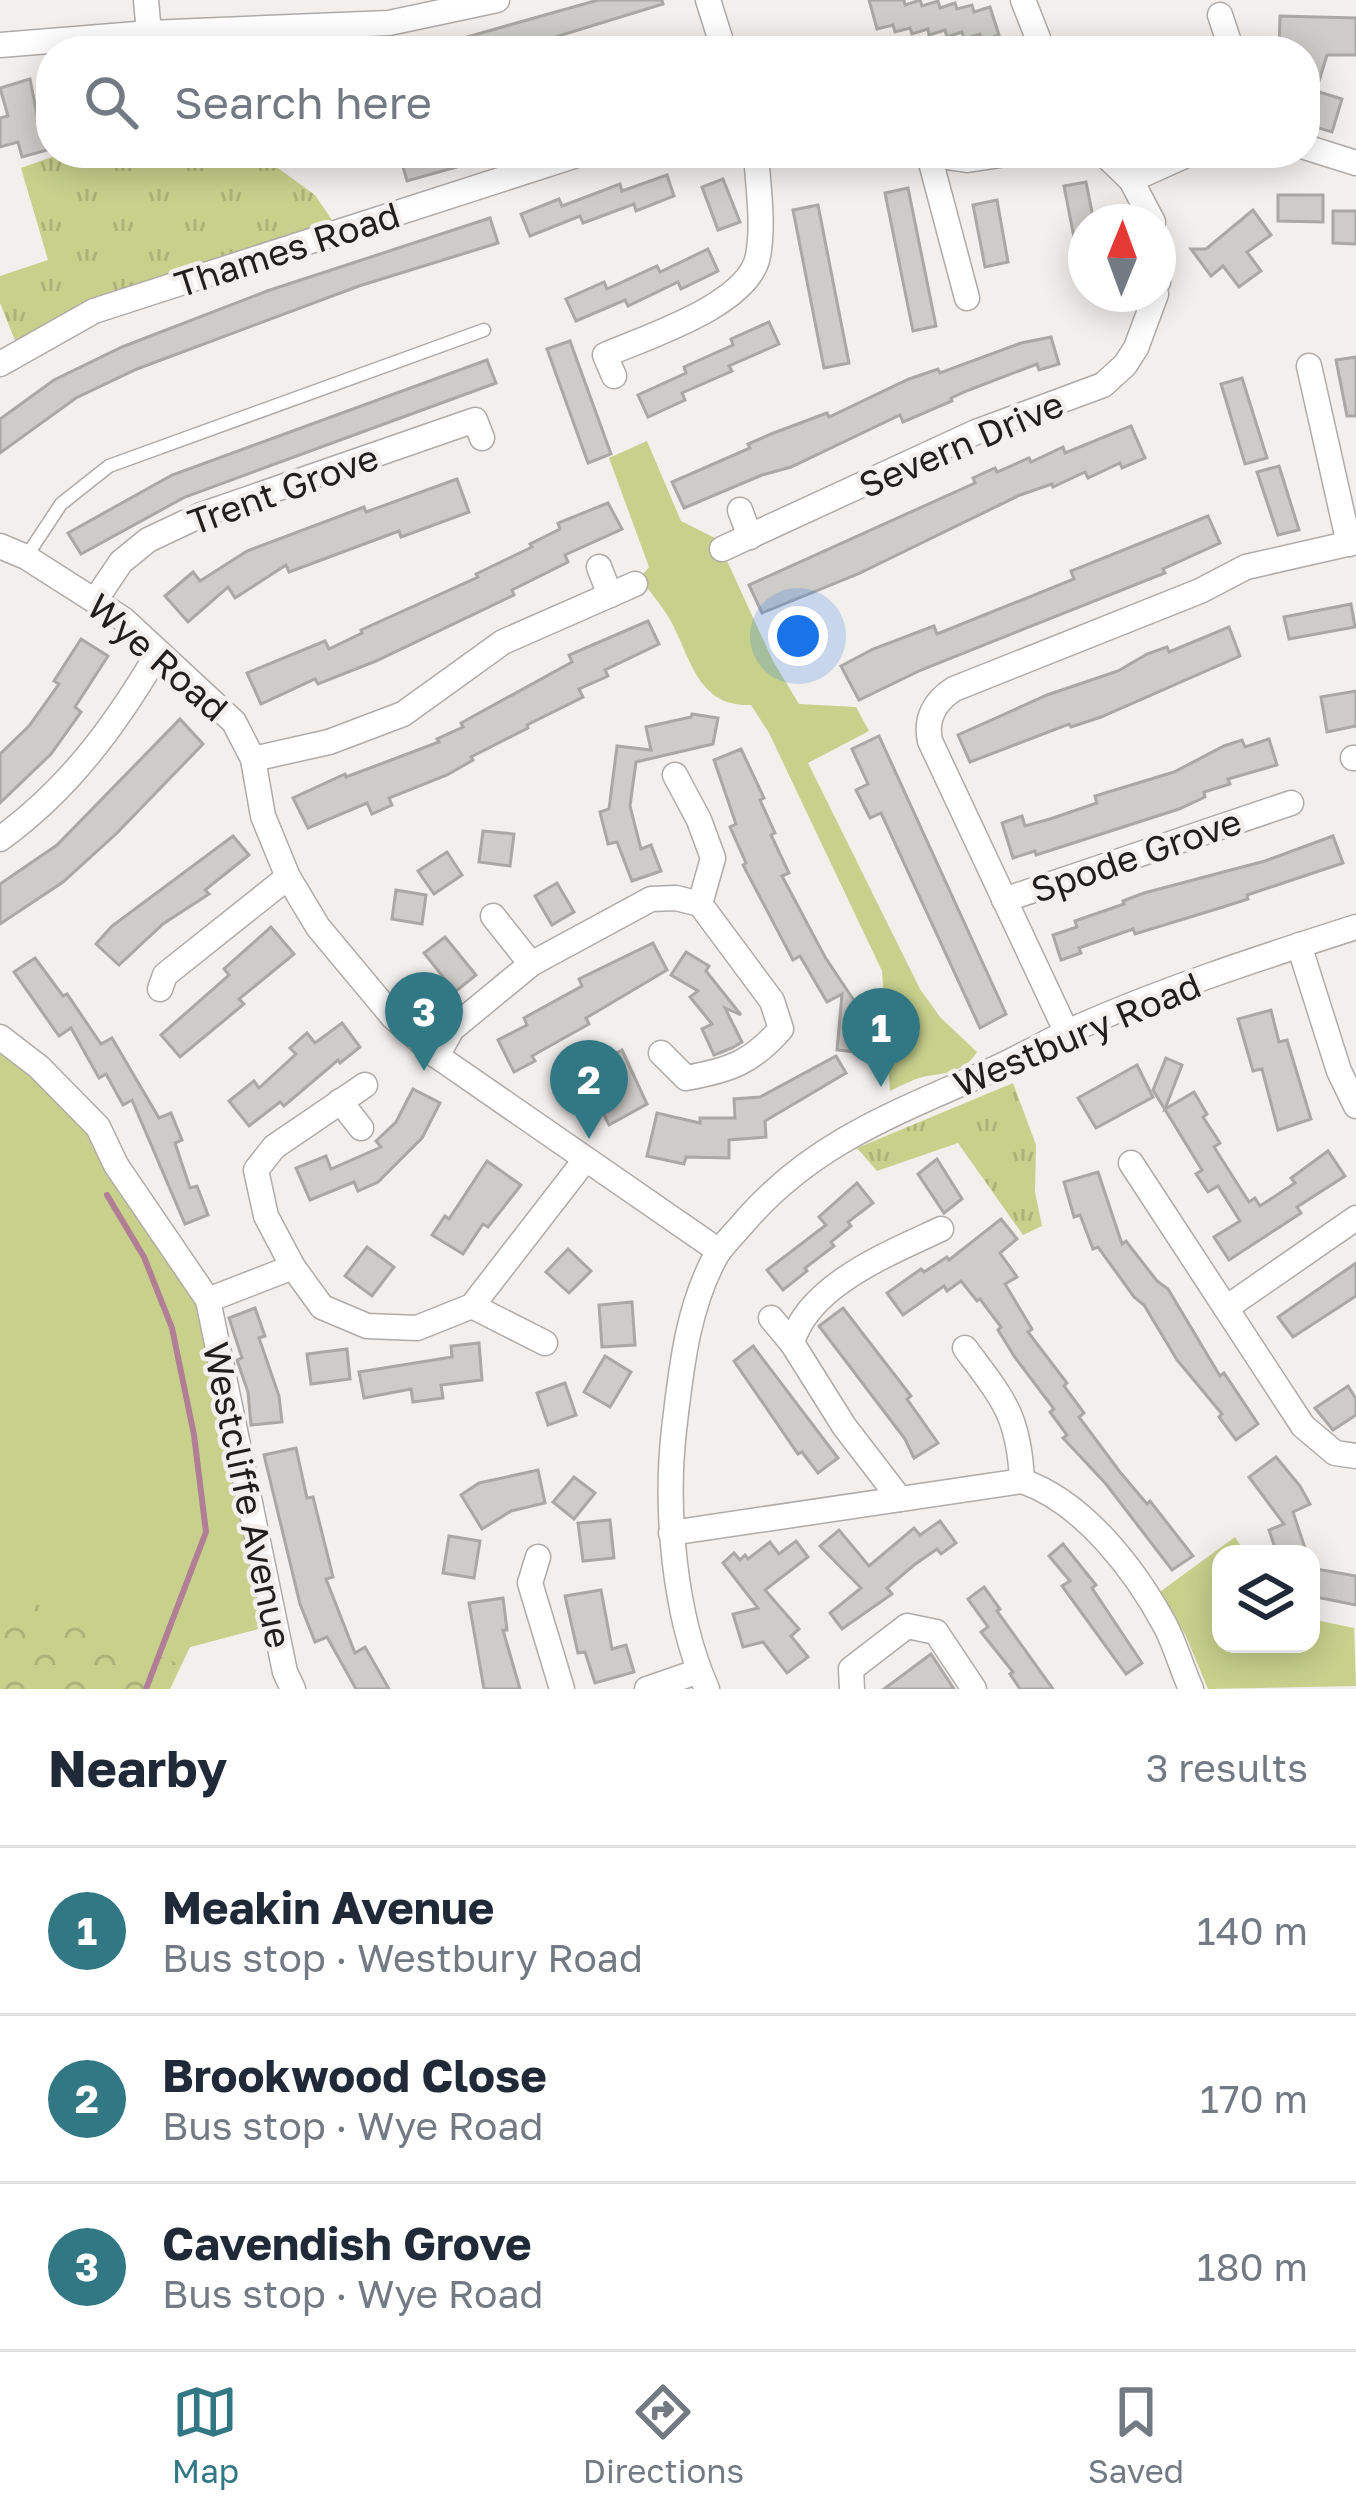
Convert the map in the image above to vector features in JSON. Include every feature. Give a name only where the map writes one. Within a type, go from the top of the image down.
[{"type":"street","points":[[146,0],[149,33]]},
{"type":"street","points":[[112,36],[351,26],[430,8],[497,0]]},
{"type":"street","points":[[708,0],[719,36]]},
{"type":"street","points":[[1023,0],[1037,36]]},
{"type":"street","points":[[1220,16],[1227,36]]},
{"type":"street","points":[[0,45],[36,42]]},
{"type":"street","points":[[1320,152],[1356,163]]},
{"type":"street","name":"Thames Road","points":[[0,364],[94,311],[537,168]]},
{"type":"street","points":[[614,376],[605,356],[614,341],[722,302],[744,282],[757,261],[757,168]]},
{"type":"street","points":[[928,168],[967,298]]},
{"type":"street","points":[[1118,168],[1144,204]]},
{"type":"street","points":[[1131,180],[1158,168]]},
{"type":"street","name":"Severn Drive","points":[[722,549],[976,432],[1102,385],[1125,365],[1149,312]]},
{"type":"street","points":[[1067,1033],[930,741],[931,717],[943,696],[1200,591],[1246,567],[1352,543],[1309,366]]},
{"type":"street","name":"Trent Grove","points":[[96,599],[121,562],[148,540],[201,515],[475,420],[482,438]]},
{"type":"street","points":[[740,510],[750,537]]},
{"type":"street","name":"Wye Road","points":[[0,546],[26,556],[123,619],[234,722],[253,759],[263,816],[288,877],[318,927],[393,1017],[437,1056],[719,1251]]},
{"type":"street","points":[[599,567],[610,595]]},
{"type":"street","points":[[253,759],[329,742],[403,714],[503,641],[635,584]]},
{"type":"street","points":[[0,839],[59,791],[123,713],[158,653]]},
{"type":"street","points":[[675,775],[713,858],[700,904]]},
{"type":"street","name":"Spode Grove","points":[[1004,900],[1274,801]]},
{"type":"street","points":[[160,989],[165,975],[288,877]]},
{"type":"street","points":[[437,1056],[452,1029],[531,964],[651,899],[676,898],[700,904],[772,1001],[781,1030],[757,1056],[722,1071],[686,1078],[661,1053]]},
{"type":"street","points":[[493,916],[531,964]]},
{"type":"street","name":"Westbury Road","points":[[703,1680],[673,1558],[671,1456],[682,1363],[699,1293],[719,1251],[776,1186],[826,1147],[1067,1033],[1356,927]]},
{"type":"street","points":[[1299,945],[1339,1071],[1356,1106]]},
{"type":"street","name":"Westcliffe Avenue","points":[[0,1036],[39,1067],[98,1127],[116,1165],[208,1300],[282,1656],[293,1689]]},
{"type":"street","points":[[365,1085],[274,1147],[256,1170],[266,1216],[293,1267],[322,1307],[367,1326],[417,1328],[472,1306],[585,1160]]},
{"type":"street","points":[[340,1101],[361,1127]]},
{"type":"street","points":[[1144,1169],[1303,1426],[1335,1453],[1356,1456]]},
{"type":"street","points":[[1226,1308],[1356,1218]]},
{"type":"street","points":[[791,1342],[799,1319],[860,1268],[941,1228]]},
{"type":"street","name":"Westcliffe Avenue","points":[[208,1300],[293,1267]]},
{"type":"street","points":[[472,1306],[544,1342]]},
{"type":"street","points":[[771,1318],[900,1499]]},
{"type":"street","points":[[965,1348],[1011,1410],[1021,1442],[1022,1481]]},
{"type":"street","points":[[671,1533],[1022,1481],[1077,1513],[1125,1567],[1166,1627],[1191,1689]]},
{"type":"street","points":[[538,1557],[530,1583],[562,1689]]},
{"type":"street","points":[[852,1689],[851,1669],[908,1625],[936,1632],[974,1689]]},
{"type":"street","points":[[646,1689],[703,1680]]},
{"type":"lane","points":[[26,556],[61,504],[109,466],[484,330]]},
{"type":"green space","points":[[36,163],[36,168],[278,168],[315,195],[340,232],[94,311],[20,353],[0,303],[0,276],[48,260],[21,168]]},
{"type":"green space","points":[[647,441],[681,521],[717,539],[773,661],[799,704],[856,707],[869,731],[808,763],[920,989],[940,1017],[977,1052],[961,1068],[918,1078],[890,1091],[882,971],[769,733],[751,705],[718,698],[707,688],[669,618],[640,578],[649,567],[609,458]]},
{"type":"green space","points":[[0,1037],[98,1127],[208,1300],[275,1624],[190,1647],[179,1664],[0,1589]]},
{"type":"green space","points":[[0,1054],[265,1627],[190,1647],[170,1689],[0,1689]]},
{"type":"green space","points":[[1013,1083],[1036,1145],[1035,1192],[1042,1226],[1023,1235],[958,1143],[877,1171],[857,1148]]},
{"type":"green space","points":[[1212,1554],[1212,1653],[1320,1653],[1320,1621],[1354,1628],[1356,1686],[1208,1689],[1185,1634],[1157,1594]]},
{"type":"building","points":[[598,0],[662,0],[663,4],[559,36],[470,36]]},
{"type":"building","points":[[869,0],[904,0],[905,5],[920,0],[922,6],[938,1],[940,8],[972,5],[974,12],[990,7],[999,35],[963,36],[962,32],[947,36],[945,30],[929,35],[928,29],[912,34],[910,28],[895,32],[893,25],[877,29]]},
{"type":"building","points":[[1280,16],[1356,18],[1356,55],[1327,55],[1320,78],[1320,36],[1279,36]]},
{"type":"building","points":[[30,79],[36,153],[22,157],[18,142],[0,147],[0,118],[8,116],[0,88]]},
{"type":"building","points":[[1320,92],[1342,99],[1332,132],[1320,128]]},
{"type":"building","points":[[403,168],[453,168],[407,181]]},
{"type":"building","points":[[667,175],[674,196],[636,211],[634,204],[583,223],[580,216],[530,236],[521,214],[559,199],[562,206],[620,184],[622,191]]},
{"type":"building","points":[[723,179],[740,222],[718,230],[702,187]]},
{"type":"building","points":[[1086,182],[1090,204],[1068,207],[1064,186]]},
{"type":"building","points":[[908,188],[936,326],[913,331],[885,193]]},
{"type":"building","points":[[1278,195],[1323,195],[1323,222],[1278,221]]},
{"type":"building","points":[[997,200],[1008,262],[985,267],[973,205]]},
{"type":"building","points":[[818,205],[849,363],[824,368],[793,210]]},
{"type":"building","points":[[1253,210],[1271,235],[1247,252],[1261,271],[1239,287],[1223,266],[1211,276],[1191,249],[1206,249]]},
{"type":"building","points":[[1333,211],[1356,211],[1356,244],[1333,243]]},
{"type":"building","points":[[490,218],[498,243],[359,286],[137,369],[76,398],[0,453],[0,419],[54,380],[122,347],[267,291]]},
{"type":"building","points":[[708,249],[718,271],[681,289],[678,282],[628,306],[625,300],[576,321],[566,299],[604,282],[607,289],[657,266],[660,272]]},
{"type":"building","points":[[769,322],[779,344],[729,366],[732,371],[682,393],[685,400],[648,417],[638,395],[686,373],[684,367]]},
{"type":"building","points":[[1051,337],[1059,364],[1039,370],[1037,364],[903,422],[900,415],[791,467],[684,508],[672,482],[771,434],[827,413],[829,417],[909,379]]},
{"type":"building","points":[[570,341],[611,454],[588,463],[547,349]]},
{"type":"building","points":[[1356,357],[1356,416],[1347,416],[1336,360]]},
{"type":"building","points":[[487,360],[496,383],[185,497],[81,554],[68,533],[172,475]]},
{"type":"building","points":[[1242,378],[1267,458],[1245,464],[1221,384]]},
{"type":"building","points":[[1131,426],[1145,458],[1122,468],[1120,463],[1088,478],[1085,472],[1020,495],[858,574],[762,613],[749,585],[975,483],[973,478],[995,468],[997,472],[1029,458],[1031,462],[1063,447],[1065,453]]},
{"type":"building","points":[[1279,466],[1299,530],[1278,535],[1257,472]]},
{"type":"building","points":[[457,479],[469,512],[401,537],[399,531],[289,572],[286,565],[235,598],[228,587],[188,622],[165,596],[193,572],[200,581],[247,551],[364,507],[366,512]]},
{"type":"building","points":[[608,503],[622,529],[565,555],[568,562],[512,590],[514,595],[376,661],[318,684],[315,679],[261,704],[247,673],[325,641],[329,649],[478,577],[476,574],[560,529],[558,523]]},
{"type":"building","points":[[1208,516],[1220,543],[1163,569],[1165,573],[921,670],[859,700],[841,666],[934,626],[937,634],[1074,579],[1071,571]]},
{"type":"building","points":[[1351,604],[1355,627],[1289,639],[1284,617]]},
{"type":"building","points":[[648,621],[659,644],[605,670],[608,676],[579,689],[583,697],[471,757],[447,775],[389,798],[392,805],[372,814],[367,803],[308,828],[293,798],[345,774],[439,742],[437,739],[463,727],[461,723],[572,662],[569,655]]},
{"type":"building","points":[[1229,627],[1240,656],[1101,717],[1069,724],[970,762],[958,735],[1047,695],[1118,671],[1147,654],[1167,647],[1169,652]]},
{"type":"building","points":[[81,639],[108,656],[75,707],[81,712],[51,754],[0,803],[0,754],[29,726],[59,684],[54,681]]},
{"type":"building","points":[[1356,691],[1356,726],[1327,732],[1321,697]]},
{"type":"building","points":[[692,714],[718,718],[713,744],[636,762],[630,806],[641,849],[651,845],[661,871],[632,881],[617,842],[608,844],[600,812],[609,809],[617,746],[651,750],[646,727]]},
{"type":"building","points":[[180,719],[203,744],[63,882],[0,924],[0,884],[57,845]]},
{"type":"building","points":[[879,736],[1006,1014],[980,1028],[881,813],[870,818],[856,790],[868,784],[852,749]]},
{"type":"building","points":[[1269,739],[1277,765],[1228,779],[1230,784],[1204,792],[1205,797],[1179,809],[1036,855],[1035,851],[1013,858],[1002,823],[1022,816],[1025,826],[1050,819],[1097,803],[1095,796],[1174,772],[1224,746],[1242,740],[1245,747]]},
{"type":"building","points":[[741,749],[764,798],[760,800],[775,833],[771,835],[789,873],[782,876],[825,957],[860,1003],[856,1052],[837,1050],[842,994],[827,1002],[800,956],[793,960],[743,865],[730,827],[736,824],[714,760]]},
{"type":"building","points":[[483,831],[514,834],[510,866],[479,862]]},
{"type":"building","points":[[233,836],[249,855],[205,890],[209,894],[163,924],[119,965],[96,944],[112,926]]},
{"type":"building","points":[[1333,836],[1343,863],[1223,907],[1135,934],[1133,929],[1079,948],[1081,953],[1061,960],[1053,935],[1077,927],[1075,921],[1144,893],[1265,861]]},
{"type":"building","points":[[447,852],[462,875],[434,894],[418,871]]},
{"type":"building","points":[[557,883],[574,912],[552,925],[535,896]]},
{"type":"building","points":[[396,890],[426,895],[422,924],[392,919]]},
{"type":"building","points":[[271,927],[294,954],[180,1057],[161,1035],[229,975],[224,969]]},
{"type":"building","points":[[445,937],[476,975],[455,992],[424,953]]},
{"type":"building","points":[[653,943],[667,970],[586,1018],[589,1024],[532,1056],[535,1061],[514,1072],[498,1040],[527,1025],[524,1018],[582,986],[579,979]]},
{"type":"building","points":[[686,952],[709,966],[706,971],[741,1015],[725,1008],[742,1042],[714,1055],[702,1029],[712,1024],[690,997],[698,991],[671,975]]},
{"type":"building","points":[[35,958],[101,1044],[112,1038],[159,1118],[171,1113],[182,1140],[175,1143],[190,1188],[197,1186],[208,1215],[185,1224],[132,1100],[123,1105],[106,1074],[99,1078],[71,1028],[59,1036],[14,972]]},
{"type":"building","points":[[1271,1010],[1279,1042],[1287,1040],[1311,1119],[1278,1130],[1262,1069],[1253,1071],[1238,1019]]},
{"type":"building","points":[[342,1023],[360,1047],[284,1106],[280,1102],[249,1126],[229,1101],[254,1081],[259,1088],[296,1054],[290,1048],[307,1033],[315,1043]]},
{"type":"building","points":[[622,1050],[647,1104],[609,1125],[583,1073]]},
{"type":"building","points":[[836,1056],[846,1073],[765,1121],[766,1137],[729,1140],[729,1158],[686,1157],[684,1164],[647,1156],[657,1113],[700,1123],[700,1118],[735,1118],[734,1099],[760,1097]]},
{"type":"building","points":[[1166,1058],[1182,1065],[1165,1109],[1194,1092],[1220,1143],[1214,1147],[1249,1202],[1255,1198],[1260,1206],[1295,1183],[1291,1178],[1328,1151],[1345,1176],[1297,1207],[1301,1213],[1229,1260],[1214,1237],[1240,1221],[1218,1186],[1208,1192],[1196,1174],[1202,1170],[1153,1090]]},
{"type":"building","points":[[1137,1065],[1153,1097],[1096,1128],[1078,1098]]},
{"type":"building","points":[[413,1089],[440,1103],[422,1138],[378,1182],[358,1191],[354,1182],[310,1200],[296,1168],[326,1156],[331,1169],[381,1147],[376,1141],[396,1122]]},
{"type":"building","points":[[937,1159],[962,1199],[944,1213],[918,1174]]},
{"type":"building","points":[[487,1161],[521,1185],[488,1227],[483,1224],[463,1254],[432,1235],[445,1216],[449,1219]]},
{"type":"building","points":[[1098,1172],[1122,1244],[1126,1241],[1168,1289],[1220,1376],[1224,1373],[1258,1424],[1236,1440],[1219,1417],[1222,1414],[1177,1360],[1144,1305],[1098,1247],[1093,1249],[1080,1215],[1074,1217],[1064,1182]]},
{"type":"building","points":[[857,1183],[873,1203],[848,1222],[851,1226],[831,1242],[834,1246],[783,1290],[767,1270],[826,1225],[819,1217]]},
{"type":"building","points":[[1001,1219],[1017,1239],[1000,1253],[1017,1277],[1005,1284],[1032,1329],[1028,1332],[1067,1383],[1064,1386],[1084,1413],[1079,1417],[1193,1556],[1172,1570],[1106,1484],[1063,1438],[1067,1435],[1050,1412],[1054,1409],[1014,1356],[998,1330],[1001,1327],[980,1299],[961,1281],[947,1291],[944,1286],[903,1315],[887,1293],[921,1269],[924,1272],[949,1260]]},
{"type":"building","points":[[367,1247],[394,1267],[372,1296],[345,1276]]},
{"type":"building","points":[[568,1249],[591,1271],[569,1293],[546,1272]]},
{"type":"building","points":[[1356,1263],[1356,1296],[1293,1337],[1278,1317]]},
{"type":"building","points":[[632,1302],[635,1345],[602,1347],[599,1305]]},
{"type":"building","points":[[255,1308],[282,1422],[251,1425],[248,1392],[237,1360],[242,1358],[229,1318]]},
{"type":"building","points":[[843,1308],[911,1396],[907,1399],[938,1443],[914,1458],[905,1439],[819,1326]]},
{"type":"building","points":[[479,1343],[482,1380],[441,1385],[443,1398],[413,1402],[411,1389],[364,1398],[359,1372],[452,1357],[451,1346]]},
{"type":"building","points":[[753,1346],[838,1458],[818,1473],[802,1452],[798,1454],[734,1361]]},
{"type":"building","points":[[347,1349],[350,1379],[311,1384],[307,1354]]},
{"type":"building","points":[[605,1356],[631,1372],[610,1407],[584,1392]]},
{"type":"building","points":[[565,1383],[576,1415],[548,1425],[537,1393]]},
{"type":"building","points":[[1348,1386],[1356,1399],[1356,1415],[1333,1430],[1315,1408]]},
{"type":"building","points":[[296,1448],[333,1577],[326,1579],[355,1653],[365,1647],[389,1689],[356,1689],[327,1637],[315,1642],[300,1604],[264,1455]]},
{"type":"building","points":[[1276,1457],[1300,1486],[1310,1504],[1293,1512],[1304,1545],[1274,1545],[1269,1530],[1284,1524],[1249,1477]]},
{"type":"building","points":[[538,1470],[545,1503],[511,1511],[482,1529],[461,1495],[479,1483]]},
{"type":"building","points":[[574,1477],[595,1493],[574,1519],[553,1502]]},
{"type":"building","points":[[610,1520],[614,1558],[583,1561],[578,1523]]},
{"type":"building","points":[[940,1521],[956,1543],[914,1565],[887,1588],[892,1594],[842,1629],[830,1613],[861,1588],[820,1546],[839,1530],[869,1566],[914,1528],[920,1535]]},
{"type":"building","points":[[449,1536],[480,1541],[474,1578],[443,1573]]},
{"type":"building","points":[[796,1541],[808,1557],[765,1590],[799,1629],[791,1636],[808,1657],[787,1673],[763,1642],[743,1647],[733,1614],[758,1608],[723,1563],[734,1553],[740,1560],[745,1555],[748,1559],[770,1542],[779,1554]]},
{"type":"building","points":[[1063,1544],[1096,1585],[1092,1588],[1142,1663],[1126,1674],[1062,1586],[1070,1581],[1049,1556]]},
{"type":"building","points":[[1320,1570],[1356,1576],[1356,1605],[1320,1598]]},
{"type":"building","points":[[984,1587],[1053,1689],[1020,1689],[1013,1672],[981,1632],[988,1627],[968,1599]]},
{"type":"building","points":[[601,1590],[612,1649],[626,1645],[634,1672],[595,1683],[585,1652],[578,1653],[565,1596]]},
{"type":"building","points":[[503,1598],[507,1630],[503,1630],[520,1689],[484,1689],[469,1603]]},
{"type":"building","points":[[931,1654],[954,1689],[884,1689]]},
{"type":"waterway","points":[[107,1195],[144,1257],[172,1328],[194,1435],[206,1532],[146,1689]]},
{"type":"place","name":"Cavendish Grove","points":[[424,1071]]},
{"type":"place","name":"Meakin Avenue","points":[[881,1087]]},
{"type":"place","name":"Brookwood Close","points":[[589,1139]]}]
